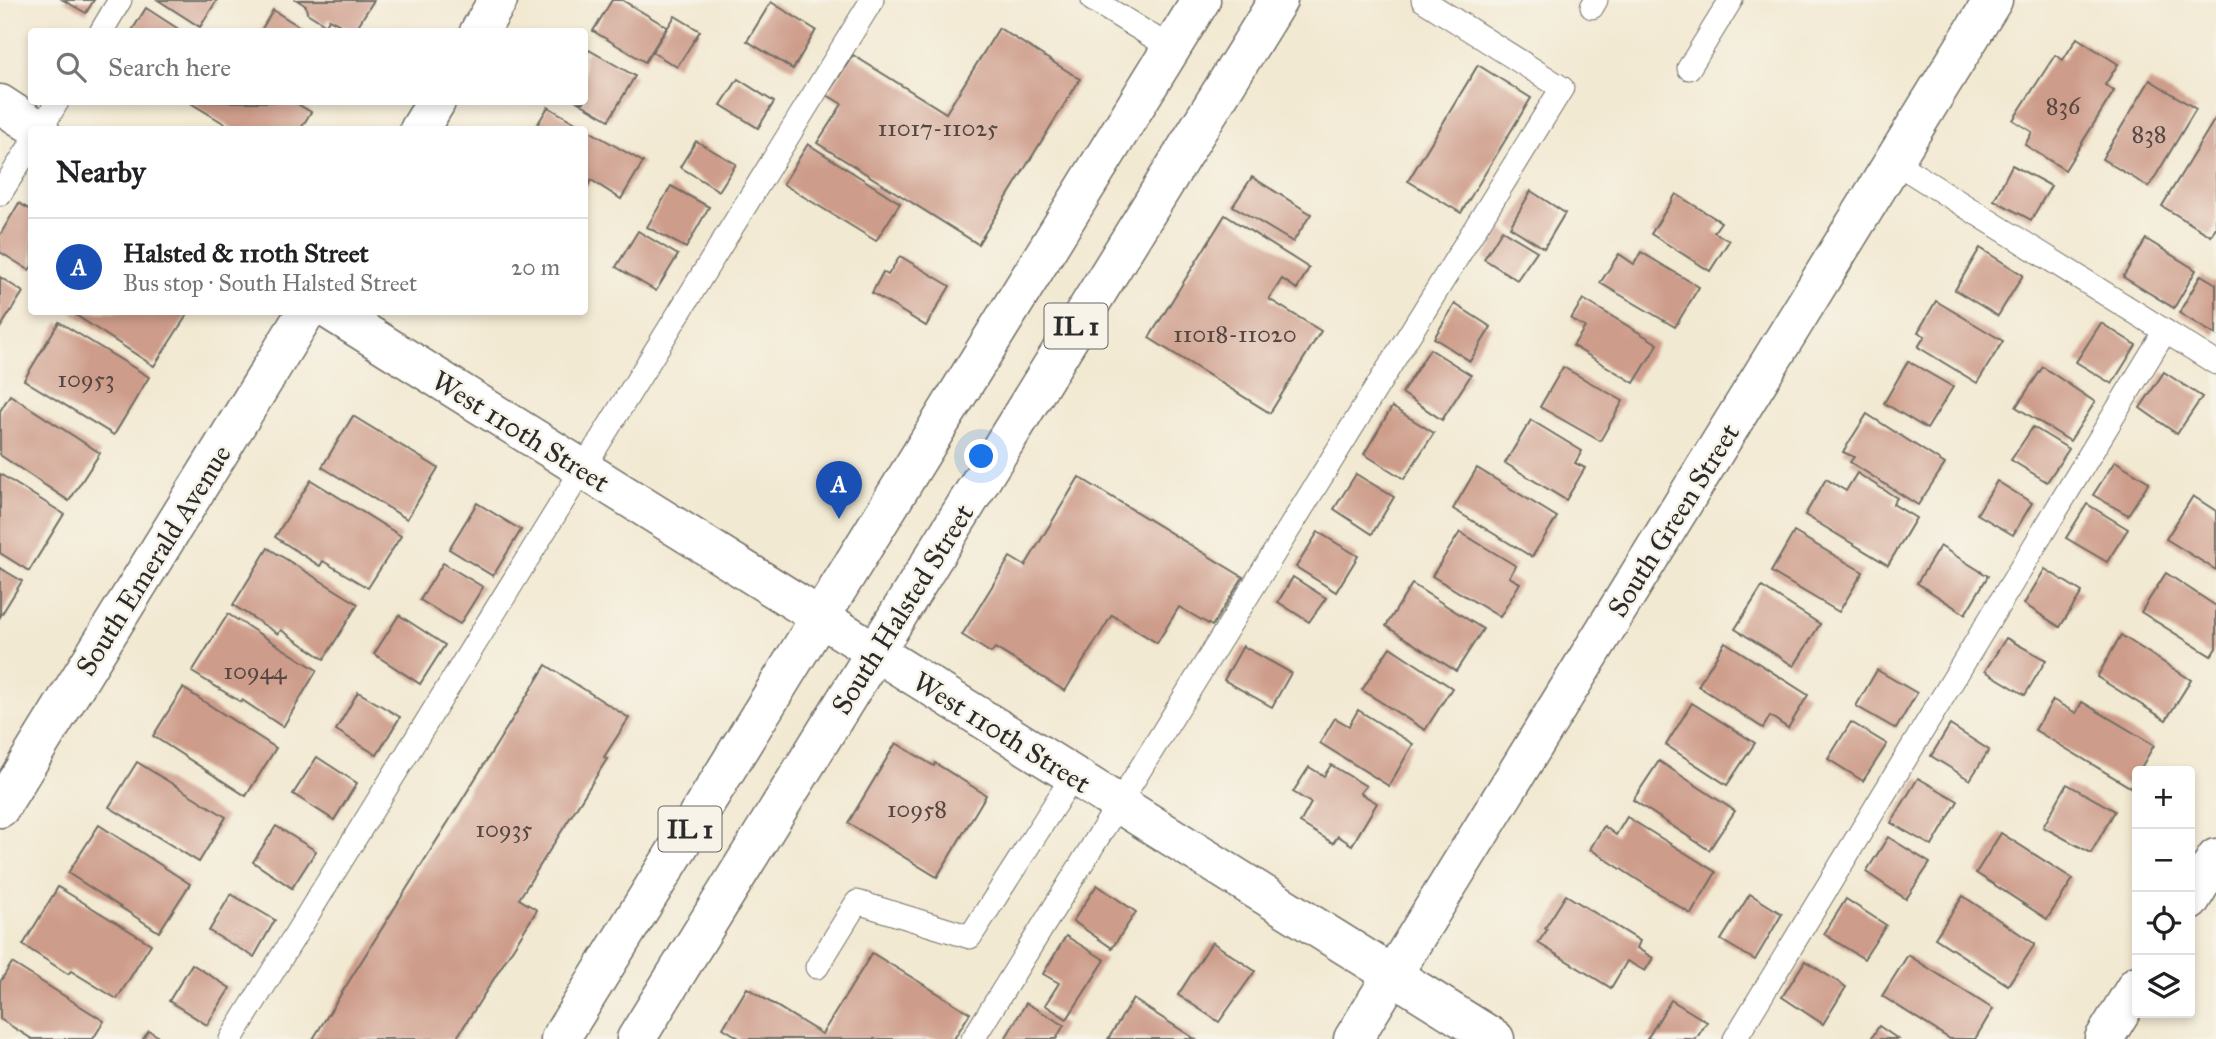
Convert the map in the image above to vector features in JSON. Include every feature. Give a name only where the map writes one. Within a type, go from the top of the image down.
[{"type":"street","points":[[481,28],[498,0]]},
{"type":"street","name":"IL 1","points":[[561,1039],[1201,0]]},
{"type":"street","name":"South Halsted Street","points":[[636,1039],[1278,0]]},
{"type":"street","name":"South Green Street","points":[[1353,1039],[1993,0]]},
{"type":"street","points":[[0,104],[35,126]]},
{"type":"street","points":[[421,126],[434,105]]},
{"type":"street","name":"South Emerald Avenue","points":[[0,808],[304,315]]},
{"type":"street","name":"West 110th Street","points":[[336,315],[1494,1039]]},
{"type":"street","points":[[2195,893],[2216,858]]},
{"type":"street","points":[[2104,1039],[2132,993]]},
{"type":"lane","points":[[102,28],[120,0]]},
{"type":"lane","points":[[231,1039],[872,0]]},
{"type":"lane","points":[[1093,0],[1171,48]]},
{"type":"lane","points":[[973,1039],[1562,88],[1423,0]]},
{"type":"lane","points":[[1689,68],[1731,0]]},
{"type":"lane","points":[[42,126],[55,105]]},
{"type":"lane","points":[[0,194],[28,149]]},
{"type":"lane","points":[[1893,161],[2216,363]]},
{"type":"lane","points":[[1735,1039],[2165,331]]},
{"type":"lane","points":[[817,967],[858,902],[970,937],[1073,776]]},
{"type":"building","points":[[63,0],[94,0],[86,13]]},
{"type":"building","points":[[158,0],[217,0],[200,27]]},
{"type":"building","points":[[297,0],[374,0],[356,28],[346,28],[329,19],[326,25],[307,13],[306,6]]},
{"type":"building","points":[[612,0],[622,0],[667,27],[645,62],[593,31]]},
{"type":"building","points":[[771,2],[816,30],[793,69],[747,41]]},
{"type":"building","points":[[146,8],[177,28],[134,28]]},
{"type":"building","points":[[273,10],[302,28],[262,28]]},
{"type":"building","points":[[675,16],[700,31],[677,67],[652,52]]},
{"type":"building","points":[[999,28],[1080,79],[978,244],[817,143],[842,104],[827,95],[853,55],[946,113]]},
{"type":"building","points":[[2077,38],[2118,64],[2105,85],[2114,91],[2065,170],[2025,145],[2032,132],[2013,120],[2055,55],[2063,60]]},
{"type":"building","points":[[588,52],[635,76],[609,120],[583,105],[588,105]]},
{"type":"building","points":[[1478,65],[1531,98],[1461,213],[1408,181]]},
{"type":"building","points":[[738,79],[774,102],[758,128],[721,105]]},
{"type":"building","points":[[2150,80],[2196,109],[2149,187],[2102,159]]},
{"type":"building","points":[[194,105],[299,105],[311,112],[302,126],[228,126]]},
{"type":"building","points":[[548,107],[581,126],[536,126]]},
{"type":"building","points":[[2216,117],[2216,227],[2211,236],[2162,206]]},
{"type":"building","points":[[588,130],[643,162],[621,199],[591,180],[588,186]]},
{"type":"building","points":[[696,141],[736,164],[719,191],[680,167]]},
{"type":"building","points":[[808,144],[900,203],[876,241],[783,184]]},
{"type":"building","points":[[2012,165],[2051,186],[2031,220],[1994,200]]},
{"type":"building","points":[[1252,177],[1311,214],[1293,242],[1233,206]]},
{"type":"building","points":[[671,186],[709,207],[686,248],[647,227]]},
{"type":"building","points":[[1531,191],[1565,213],[1544,248],[1510,227]]},
{"type":"building","points":[[1676,194],[1721,222],[1714,232],[1729,241],[1710,271],[1651,234]]},
{"type":"building","points":[[19,203],[28,209],[28,269],[0,252],[0,235]]},
{"type":"building","points":[[1225,215],[1309,268],[1297,289],[1282,279],[1269,299],[1321,331],[1270,413],[1149,338]]},
{"type":"building","points":[[1502,230],[1537,251],[1517,280],[1484,259]]},
{"type":"building","points":[[638,231],[678,255],[656,291],[616,267]]},
{"type":"building","points":[[2146,239],[2196,270],[2174,308],[2123,277]]},
{"type":"building","points":[[1980,248],[2023,275],[1998,316],[1955,290]]},
{"type":"building","points":[[1641,252],[1699,287],[1675,327],[1600,283],[1619,254],[1634,264]]},
{"type":"building","points":[[900,256],[950,286],[926,326],[872,293],[883,272],[888,275]]},
{"type":"building","points":[[2201,275],[2216,284],[2216,335],[2179,313]]},
{"type":"building","points":[[0,277],[23,292],[0,328]]},
{"type":"building","points":[[1583,299],[1658,344],[1634,383],[1573,346],[1585,327],[1571,319]]},
{"type":"building","points":[[1936,301],[2003,341],[1977,383],[1918,347],[1925,336],[1918,332]]},
{"type":"building","points":[[1455,304],[1491,327],[1470,361],[1434,338]]},
{"type":"building","points":[[76,315],[187,315],[154,366]]},
{"type":"building","points":[[59,322],[149,377],[114,435],[24,380]]},
{"type":"building","points":[[2101,323],[2136,345],[2112,384],[2076,362]]},
{"type":"building","points":[[1430,349],[1471,375],[1442,420],[1402,393]]},
{"type":"building","points":[[1908,361],[1953,387],[1927,429],[1884,403]]},
{"type":"building","points":[[1563,367],[1623,401],[1600,441],[1540,407]]},
{"type":"building","points":[[2043,367],[2095,402],[2070,441],[2016,407]]},
{"type":"building","points":[[2164,372],[2202,397],[2177,434],[2140,408]]},
{"type":"building","points":[[10,395],[100,453],[69,501],[0,455],[0,411]]},
{"type":"building","points":[[1392,407],[1434,433],[1404,479],[1364,454]]},
{"type":"building","points":[[1867,414],[1945,464],[1918,505],[1850,462],[1854,457],[1843,452]]},
{"type":"building","points":[[353,416],[438,468],[407,519],[322,467]]},
{"type":"building","points":[[1531,420],[1582,451],[1575,463],[1585,468],[1566,500],[1505,463]]},
{"type":"building","points":[[2033,427],[2069,449],[2047,482],[2011,460]]},
{"type":"building","points":[[2115,461],[2149,482],[2128,515],[2093,495]]},
{"type":"building","points":[[1477,468],[1557,517],[1532,557],[1453,509]]},
{"type":"building","points":[[1857,473],[1897,498],[1893,504],[1916,518],[1888,565],[1805,515],[1826,479],[1846,491]]},
{"type":"building","points":[[0,474],[64,514],[29,571],[0,553]]},
{"type":"building","points":[[1356,474],[1394,497],[1372,534],[1334,509]]},
{"type":"building","points":[[1079,477],[1243,577],[1212,626],[1179,607],[1157,643],[1112,615],[1065,691],[995,648],[991,653],[962,635],[1010,557],[1025,566]]},
{"type":"building","points":[[311,480],[401,536],[368,588],[323,561],[320,566],[275,537]]},
{"type":"building","points":[[1997,481],[2032,503],[2013,535],[1977,514]]},
{"type":"building","points":[[2193,496],[2216,511],[2216,570],[2166,539]]},
{"type":"building","points":[[477,503],[521,530],[493,576],[449,549]]},
{"type":"building","points":[[2087,504],[2128,529],[2107,562],[2066,538]]},
{"type":"building","points":[[1318,532],[1358,556],[1336,592],[1296,567]]},
{"type":"building","points":[[1460,532],[1516,566],[1509,577],[1520,583],[1500,617],[1432,576]]},
{"type":"building","points":[[1794,532],[1863,572],[1839,612],[1771,572]]},
{"type":"building","points":[[1940,546],[1988,576],[1965,614],[1917,583]]},
{"type":"building","points":[[268,548],[358,604],[324,659],[281,630],[278,634],[233,605]]},
{"type":"building","points":[[443,563],[483,587],[460,624],[420,600]]},
{"type":"building","points":[[0,568],[22,581],[0,617]]},
{"type":"building","points":[[2045,569],[2082,592],[2060,627],[2024,604]]},
{"type":"building","points":[[2166,573],[2216,606],[2216,648],[2211,656],[2141,612]]},
{"type":"building","points":[[1293,577],[1326,598],[1309,622],[1278,602]]},
{"type":"building","points":[[1412,584],[1483,629],[1456,671],[1386,626]]},
{"type":"building","points":[[1762,587],[1820,624],[1794,666],[1735,629]]},
{"type":"building","points":[[228,614],[317,670],[283,727],[192,672]]},
{"type":"building","points":[[399,615],[445,645],[420,684],[374,654]]},
{"type":"building","points":[[2121,635],[2191,680],[2166,720],[2097,677]]},
{"type":"building","points":[[2006,638],[2046,660],[2025,695],[1985,671]]},
{"type":"building","points":[[1725,642],[1808,695],[1788,728],[1770,716],[1763,728],[1698,686]]},
{"type":"building","points":[[1243,646],[1291,673],[1272,707],[1224,680]]},
{"type":"building","points":[[1390,647],[1452,688],[1425,730],[1362,690]]},
{"type":"building","points":[[546,665],[629,718],[604,757],[607,759],[519,899],[537,910],[456,1039],[313,1039]]},
{"type":"building","points":[[1877,670],[1917,693],[1896,729],[1856,706]]},
{"type":"building","points":[[183,688],[276,748],[246,796],[153,736]]},
{"type":"building","points":[[358,692],[400,717],[377,755],[336,730]]},
{"type":"building","points":[[2053,700],[2076,713],[2082,702],[2154,745],[2142,766],[2132,766],[2130,787],[2035,730]]},
{"type":"building","points":[[1692,703],[1755,743],[1727,785],[1666,745]]},
{"type":"building","points":[[1358,710],[1413,744],[1389,786],[1320,743],[1335,718],[1349,726]]},
{"type":"building","points":[[1851,722],[1887,744],[1863,781],[1828,759]]},
{"type":"building","points":[[1950,725],[1989,750],[1970,780],[1931,756]]},
{"type":"building","points":[[896,743],[934,766],[935,763],[986,795],[937,877],[848,823]]},
{"type":"building","points":[[317,757],[357,783],[334,820],[293,794]]},
{"type":"building","points":[[1659,761],[1735,811],[1709,850],[1633,800]]},
{"type":"building","points":[[137,762],[226,817],[199,862],[109,807]]},
{"type":"building","points":[[1331,765],[1366,786],[1360,793],[1377,803],[1352,845],[1338,836],[1333,843],[1300,823],[1311,803],[1293,792],[1309,767],[1324,776]]},
{"type":"building","points":[[1918,778],[1958,801],[1932,846],[1891,823]]},
{"type":"building","points":[[2067,784],[2115,811],[2091,853],[2043,827]]},
{"type":"building","points":[[1627,817],[1716,872],[1691,914],[1590,849],[1604,826],[1616,835]]},
{"type":"building","points":[[99,825],[190,884],[159,932],[68,873]]},
{"type":"building","points":[[276,826],[316,851],[292,888],[253,862]]},
{"type":"building","points":[[2001,833],[2073,879],[2047,919],[1976,873]]},
{"type":"building","points":[[1888,837],[1930,863],[1906,899],[1866,872]]},
{"type":"building","points":[[1097,885],[1136,912],[1112,948],[1073,921]]},
{"type":"building","points":[[58,887],[151,944],[117,999],[71,971],[68,974],[23,945]]},
{"type":"building","points":[[231,894],[275,920],[254,957],[209,931]]},
{"type":"building","points":[[1750,894],[1782,914],[1755,960],[1721,940]]},
{"type":"building","points":[[1566,895],[1640,941],[1637,948],[1653,958],[1645,971],[1627,961],[1611,988],[1538,943]]},
{"type":"building","points":[[1963,896],[2035,944],[2008,985],[1935,938]]},
{"type":"building","points":[[1846,899],[1886,925],[1864,959],[1824,934]]},
{"type":"building","points":[[1066,936],[1105,960],[1067,1019],[1045,1005],[1059,983],[1043,974]]},
{"type":"building","points":[[1212,942],[1255,971],[1219,1022],[1178,995]]},
{"type":"building","points":[[872,953],[970,1013],[954,1039],[741,1039],[723,1028],[747,988],[822,1034]]},
{"type":"building","points":[[1908,955],[1993,1009],[1975,1039],[1950,1039],[1882,996]]},
{"type":"building","points":[[1805,961],[1846,987],[1823,1024],[1782,997]]},
{"type":"building","points":[[12,963],[104,1021],[93,1039],[32,1039],[0,1019],[0,982]]},
{"type":"building","points":[[192,964],[230,988],[207,1025],[169,1001]]},
{"type":"building","points":[[1133,999],[1195,1039],[1108,1039]]},
{"type":"building","points":[[1671,1000],[1707,1022],[1696,1039],[1647,1039]]},
{"type":"building","points":[[1026,1003],[1064,1025],[1056,1039],[1005,1039]]},
{"type":"building","points":[[1879,1026],[1898,1039],[1871,1039]]},
{"type":"building","points":[[149,1031],[163,1039],[143,1039]]},
{"type":"place","name":"Halsted & 110th Street","points":[[839,519]]}]
